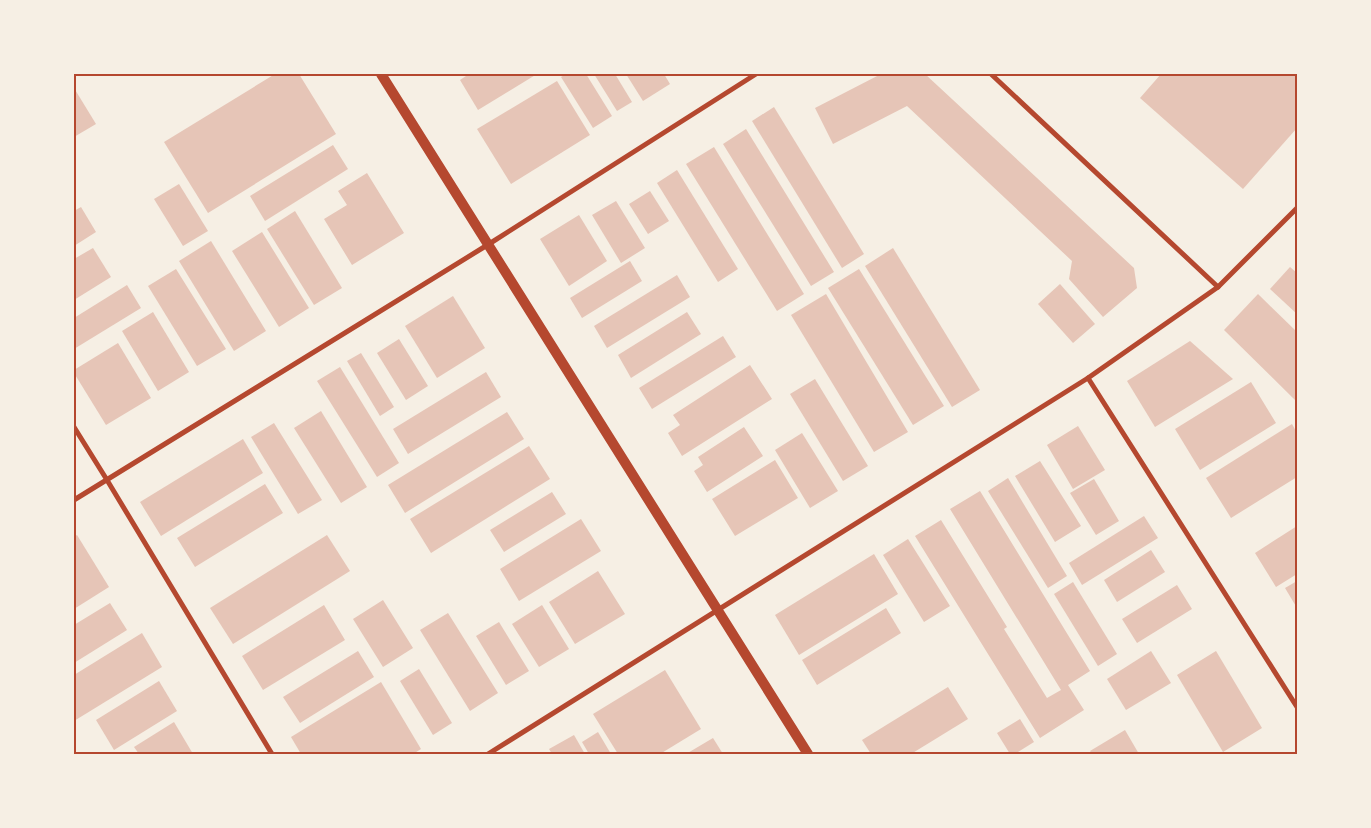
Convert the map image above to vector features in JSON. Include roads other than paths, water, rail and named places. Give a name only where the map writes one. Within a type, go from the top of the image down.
[{"type":"main road","points":[[381,74],[808,754]]},
{"type":"street","points":[[74,500],[488,244],[756,74]]},
{"type":"street","points":[[991,74],[1218,286]]},
{"type":"street","points":[[488,754],[1088,378],[1218,286],[1297,210]]},
{"type":"street","points":[[1088,378],[1297,707]]},
{"type":"street","points":[[74,427],[272,754]]}]
